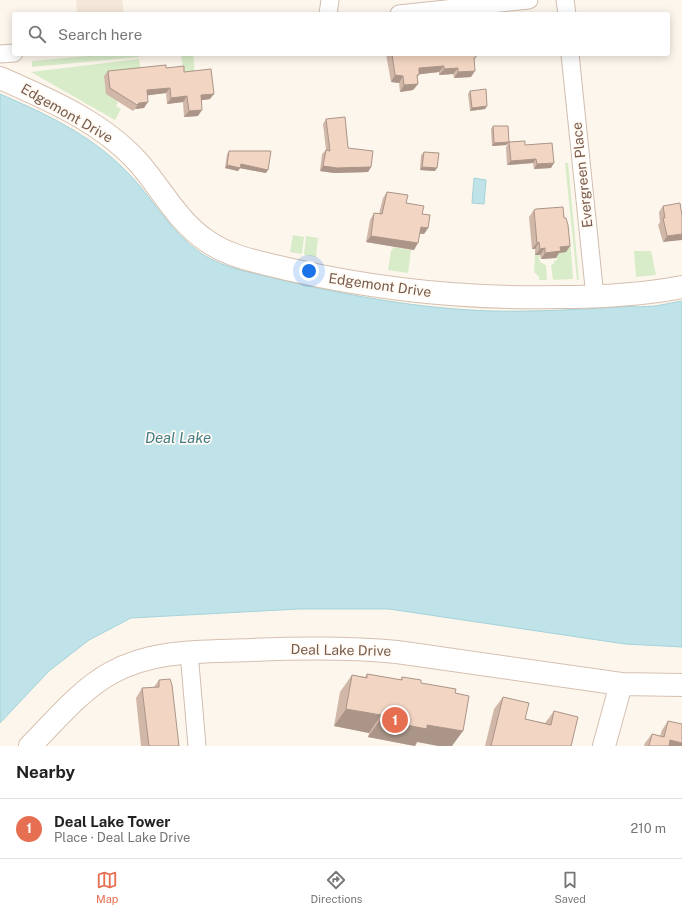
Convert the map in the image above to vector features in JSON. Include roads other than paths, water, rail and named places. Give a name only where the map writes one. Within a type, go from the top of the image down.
[{"type":"street","points":[[328,12],[330,0]]},
{"type":"street","points":[[418,12],[529,0]]},
{"type":"street","points":[[565,0],[566,12]]},
{"type":"street","points":[[0,54],[12,53]]},
{"type":"street","name":"Evergreen Place","points":[[570,56],[595,297]]},
{"type":"street","name":"Edgemont Drive","points":[[0,78],[46,99],[108,135],[140,164],[187,224],[207,242],[227,252],[259,262],[322,276],[415,291],[491,297],[595,297],[648,293],[682,287]]},
{"type":"street","name":"Deal Lake Drive","points":[[30,746],[73,703],[111,673],[145,658],[189,652],[363,648],[620,684],[682,685]]},
{"type":"street","points":[[189,652],[197,746]]},
{"type":"street","points":[[604,746],[620,684]]},
{"type":"water","name":"Deal Lake","points":[[0,94],[65,125],[96,145],[123,168],[143,190],[179,235],[202,254],[230,267],[308,286],[386,301],[439,308],[527,311],[655,306],[682,301],[682,647],[625,644],[389,609],[299,609],[131,618],[89,640],[49,671],[0,723]]},
{"type":"water","points":[[474,178],[486,180],[484,204],[472,203]]},
{"type":"place","name":"Deal Lake Tower","points":[[395,720]]}]
